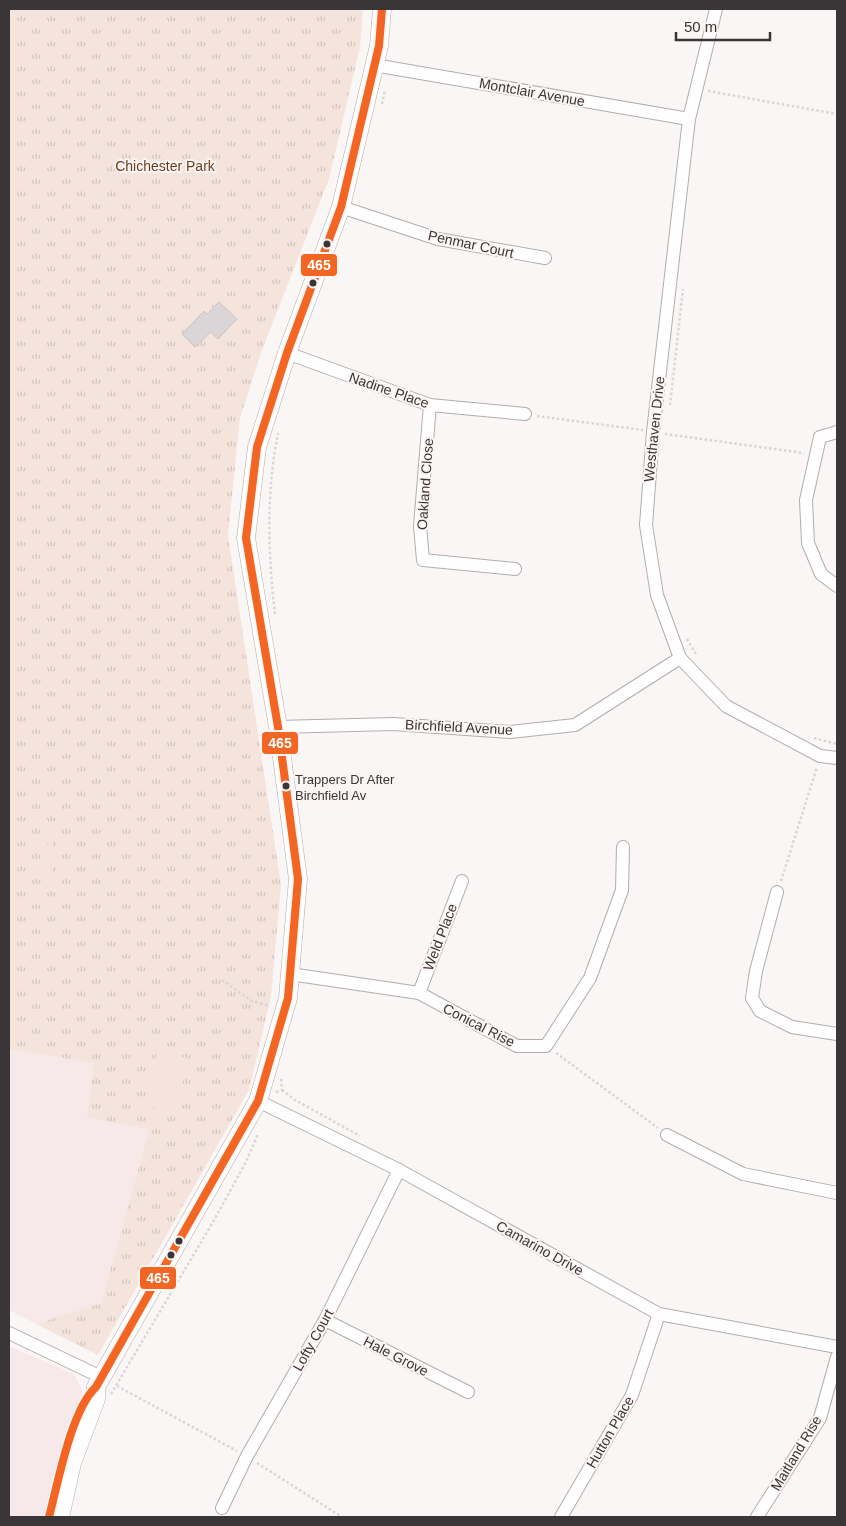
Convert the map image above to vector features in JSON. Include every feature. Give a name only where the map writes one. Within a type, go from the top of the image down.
[{"type":"main road","points":[[60,1517],[72,1464],[96,1399],[258,1101],[288,998],[298,879],[278,727],[246,538],[257,447],[287,354],[341,206],[379,46],[382,9]]},
{"type":"main road","points":[[49,1517],[68,1443],[87,1395],[105,1383]]},
{"type":"street","name":"Westhaven Drive","points":[[716,9],[689,119],[659,433],[646,525],[657,595],[680,658],[726,706],[820,756],[837,758]]},
{"type":"street","name":"Montclair Avenue","points":[[374,65],[689,119]]},
{"type":"street","name":"Penmar Court","points":[[341,206],[438,239],[545,258]]},
{"type":"street","name":"Nadine Place","points":[[287,354],[430,405],[525,414]]},
{"type":"street","name":"Oakland Close","points":[[430,405],[420,526],[423,560],[515,569]]},
{"type":"street","points":[[837,432],[820,437],[818,455],[806,500],[808,543],[821,574],[837,586]]},
{"type":"street","name":"Birchfield Avenue","points":[[278,727],[393,724],[510,732],[575,725],[680,658]]},
{"type":"street","points":[[546,1046],[590,978],[622,890],[623,846]]},
{"type":"street","name":"Weld Place","points":[[418,993],[462,882]]},
{"type":"street","points":[[777,892],[756,971],[752,998],[760,1011],[792,1027],[837,1034]]},
{"type":"street","name":"Conical Rise","points":[[290,974],[418,993],[517,1046],[546,1046]]},
{"type":"street","name":"Camarino Drive","points":[[258,1101],[399,1170],[659,1314],[837,1347]]},
{"type":"street","points":[[667,1134],[743,1174],[837,1193]]},
{"type":"street","name":"Lofty Court","points":[[222,1508],[247,1456],[325,1320],[399,1170]]},
{"type":"street","name":"Hutton Place","points":[[561,1517],[632,1395],[659,1314]]},
{"type":"street","name":"Hale Grove","points":[[325,1320],[468,1392]]},
{"type":"street","points":[[9,1333],[105,1383]]},
{"type":"street","name":"Maitland Rise","points":[[757,1517],[820,1418],[837,1357]]},
{"type":"path","points":[[707,84],[706,91],[837,114]]},
{"type":"path","points":[[670,405],[684,287]]},
{"type":"path","points":[[525,414],[818,455]]},
{"type":"path","points":[[659,433],[667,424]]},
{"type":"path","points":[[659,433],[664,444]]},
{"type":"path","points":[[683,632],[697,657]]},
{"type":"path","points":[[810,737],[837,744]]},
{"type":"path","points":[[777,892],[820,756]]},
{"type":"path","points":[[222,980],[252,1001],[272,1006]]},
{"type":"path","points":[[546,1046],[667,1134]]},
{"type":"path","points":[[282,1090],[295,1100],[364,1138]]},
{"type":"path","points":[[105,1383],[247,1456],[342,1517]]},
{"type":"shaded area","points":[[9,1049],[95,1063],[149,1130],[101,1303],[36,1324],[9,1310]]},
{"type":"shaded area","points":[[9,1346],[74,1374],[82,1390],[82,1397],[66,1441],[44,1517],[9,1517]]},
{"type":"green space","name":"Chichester Park","points":[[9,9],[363,9],[360,47],[329,179],[262,350],[240,418],[228,535],[281,885],[271,996],[249,1090],[98,1355],[36,1324],[101,1303],[149,1130],[87,1117],[94,1063],[9,1049]]},
{"type":"green space","points":[[48,837],[53,837],[51,888],[45,886]]},
{"type":"green space","points":[[157,1052],[187,1058],[177,1113],[148,1107]]},
{"type":"building","points":[[219,302],[237,319],[218,339],[211,332],[195,347],[182,334],[204,311],[207,314]]},
{"type":"transit line","name":"465","points":[[49,1517],[66,1448],[79,1412],[96,1387],[258,1101],[288,998],[298,879],[278,727],[246,538],[257,447],[287,353],[341,207],[379,46],[382,9]]},
{"type":"place","name":"Trappers Dr After Birchfield Av","points":[[286,786]]}]
